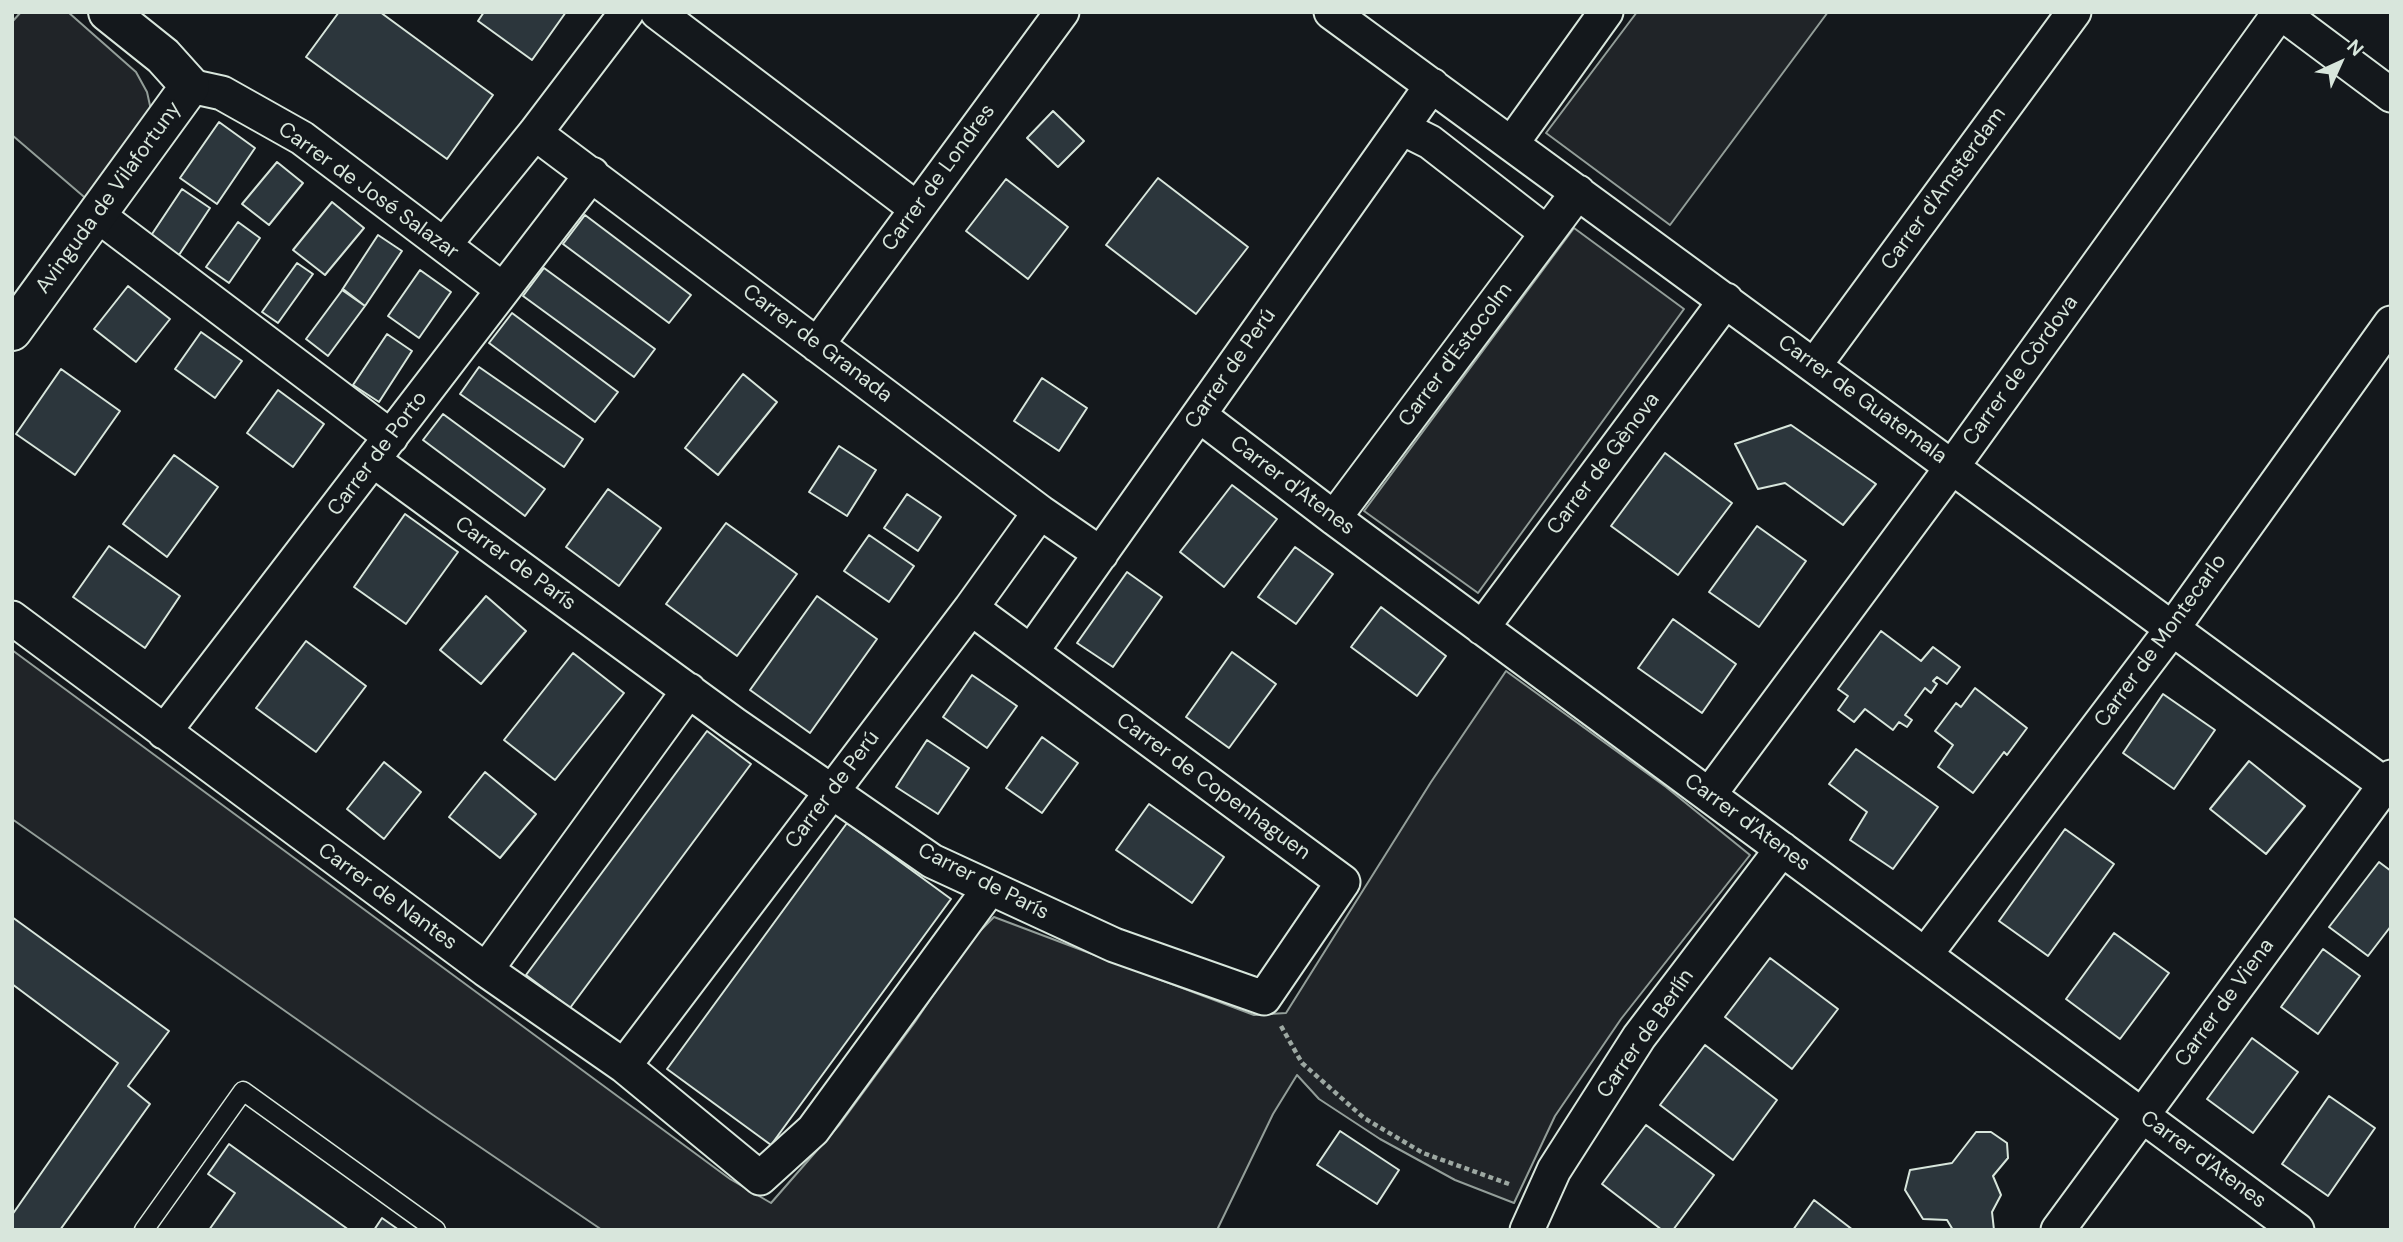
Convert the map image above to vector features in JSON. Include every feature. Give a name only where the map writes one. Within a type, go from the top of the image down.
[{"type":"street","name":"Avinguda de Vilafortuny","points":[[12,331],[190,86],[163,56],[108,12]]},
{"type":"street","points":[[444,245],[535,134],[628,12]]},
{"type":"street","points":[[657,12],[917,209]]},
{"type":"street","name":"Carrer de Londres","points":[[817,345],[1062,12]]},
{"type":"street","name":"Carrer de Guatemala","points":[[1331,12],[2172,629],[2389,784]]},
{"type":"street","points":[[1512,143],[1606,12]]},
{"type":"street","name":"Carrer d'Amsterdam","points":[[1814,366],[2074,12]]},
{"type":"street","points":[[2280,12],[2391,95]]},
{"type":"street","name":"Carrer de Còrdova","points":[[1709,795],[1952,467],[2280,12]]},
{"type":"street","name":"Carrer de Perú","points":[[1031,652],[1432,85]]},
{"type":"street","name":"Carrer de José Salazar","points":[[190,86],[222,93],[302,138],[502,289]]},
{"type":"street","points":[[1402,128],[1430,142],[1547,233]]},
{"type":"street","name":"Carrer de Granada","points":[[535,134],[592,174],[1040,512],[1101,554]]},
{"type":"street","name":"Carrer de Porto","points":[[164,733],[592,174]]},
{"type":"street","name":"Carrer d'Estocolm","points":[[1334,517],[1578,191]]},
{"type":"street","name":"Carrer de París","points":[[96,214],[382,449],[689,691],[932,861],[1114,945],[1264,998]]},
{"type":"street","name":"Carrer de Gènova","points":[[1482,628],[1726,300]]},
{"type":"street","name":"Carrer de Montecarlo","points":[[1925,955],[2172,629],[2391,323]]},
{"type":"street","name":"Carrer d'Atenes","points":[[1199,415],[1482,628],[2143,1115],[2254,1215],[2297,1230]]},
{"type":"street","name":"Carrer de Perú","points":[[624,1066],[971,608],[1040,512]]},
{"type":"street","name":"Carrer de Copenhaguen","points":[[971,608],[1342,882],[1264,998]]},
{"type":"street","name":"Carrer de Nantes","points":[[12,618],[486,970],[624,1066],[760,1178],[813,1130],[990,888]]},
{"type":"street","points":[[486,970],[689,691]]},
{"type":"street","name":"Carrer de Viena","points":[[2058,1230],[2389,784]]},
{"type":"street","name":"Carrer de Berlín","points":[[1527,1230],[1554,1170],[1639,1037],[1782,849]]},
{"type":"lane","points":[[144,1230],[243,1091],[436,1230]]},
{"type":"path","points":[[1264,998],[1302,1063],[1364,1118],[1423,1153],[1543,1194]]},
{"type":"shaded area","points":[[21,12],[68,12],[136,72],[147,92],[153,119],[90,202],[12,135],[12,22]]},
{"type":"shaded area","points":[[1637,12],[1828,12],[1670,225],[1546,133]]},
{"type":"shaded area","points":[[1574,228],[1684,309],[1478,593],[1364,511]]},
{"type":"shaded area","points":[[12,650],[730,1179],[771,1203],[840,1124],[915,1022],[968,943],[994,917],[1254,1015],[1286,1013],[1431,782],[1506,671],[1666,787],[1750,855],[1621,1019],[1555,1116],[1514,1203],[1455,1180],[1380,1139],[1319,1099],[1297,1075],[1273,1114],[1217,1230],[602,1230],[433,1115],[12,819]]},
{"type":"building","points":[[339,12],[380,12],[493,95],[447,159],[306,57]]},
{"type":"building","points":[[484,12],[566,12],[532,60],[478,21]]},
{"type":"building","points":[[1053,111],[1084,141],[1058,167],[1027,138]]},
{"type":"building","points":[[219,122],[255,148],[217,204],[180,178]]},
{"type":"building","points":[[277,162],[303,183],[269,225],[242,204]]},
{"type":"building","points":[[1158,178],[1248,247],[1196,314],[1106,245]]},
{"type":"building","points":[[1006,179],[1068,227],[1028,279],[966,231]]},
{"type":"building","points":[[182,189],[210,208],[179,255],[150,237]]},
{"type":"building","points":[[332,202],[364,228],[325,275],[293,250]]},
{"type":"building","points":[[585,215],[691,295],[669,323],[563,244]]},
{"type":"building","points":[[238,222],[260,238],[229,283],[206,267]]},
{"type":"building","points":[[378,235],[402,251],[365,306],[342,290]]},
{"type":"building","points":[[297,263],[313,274],[278,323],[262,312]]},
{"type":"building","points":[[544,268],[655,349],[634,377],[523,296]]},
{"type":"building","points":[[420,270],[451,292],[419,338],[388,316]]},
{"type":"building","points":[[128,286],[170,319],[136,362],[94,329]]},
{"type":"building","points":[[343,289],[365,306],[328,356],[306,339]]},
{"type":"building","points":[[512,313],[618,392],[595,422],[489,343]]},
{"type":"building","points":[[201,332],[242,361],[215,398],[175,369]]},
{"type":"building","points":[[387,334],[412,351],[379,402],[353,385]]},
{"type":"building","points":[[479,367],[583,439],[564,467],[460,394]]},
{"type":"building","points":[[61,369],[120,411],[75,475],[16,434]]},
{"type":"building","points":[[743,374],[777,402],[718,475],[685,448]]},
{"type":"building","points":[[1042,378],[1087,408],[1059,451],[1014,421]]},
{"type":"building","points":[[278,390],[324,424],[293,467],[247,433]]},
{"type":"building","points":[[443,414],[545,489],[525,516],[423,440]]},
{"type":"building","points":[[1791,425],[1876,484],[1843,525],[1785,483],[1758,489],[1735,444]]},
{"type":"building","points":[[839,446],[876,470],[847,516],[809,492]]},
{"type":"building","points":[[1665,453],[1732,503],[1678,575],[1611,526]]},
{"type":"building","points":[[174,455],[218,487],[167,557],[123,524]]},
{"type":"building","points":[[1232,485],[1277,519],[1224,587],[1180,552]]},
{"type":"building","points":[[608,489],[661,528],[619,586],[566,547]]},
{"type":"building","points":[[907,494],[941,517],[918,551],[884,528]]},
{"type":"building","points":[[405,514],[458,552],[406,624],[354,587]]},
{"type":"building","points":[[726,523],[797,574],[737,656],[666,604]]},
{"type":"building","points":[[1757,526],[1806,561],[1759,627],[1709,592]]},
{"type":"building","points":[[869,535],[914,566],[889,602],[844,571]]},
{"type":"building","points":[[109,546],[180,596],[145,648],[73,597]]},
{"type":"building","points":[[1295,547],[1333,574],[1296,624],[1258,597]]},
{"type":"building","points":[[1127,572],[1162,597],[1113,667],[1077,643]]},
{"type":"building","points":[[486,596],[526,631],[481,684],[440,650]]},
{"type":"building","points":[[817,596],[877,639],[810,733],[750,690]]},
{"type":"building","points":[[1381,607],[1446,656],[1417,696],[1351,647]]},
{"type":"building","points":[[1673,619],[1736,664],[1702,713],[1638,668]]},
{"type":"building","points":[[1881,631],[1921,661],[1933,647],[1960,667],[1947,684],[1937,677],[1933,681],[1937,684],[1931,693],[1925,688],[1905,715],[1912,720],[1907,727],[1899,722],[1893,730],[1865,709],[1854,722],[1838,710],[1848,696],[1838,689]]},
{"type":"building","points":[[306,641],[366,686],[316,752],[256,708]]},
{"type":"building","points":[[1232,652],[1276,684],[1229,748],[1186,717]]},
{"type":"building","points":[[573,653],[624,693],[555,780],[504,740]]},
{"type":"building","points":[[972,675],[1017,706],[987,748],[943,717]]},
{"type":"building","points":[[1975,688],[2027,728],[2007,755],[2004,752],[1973,793],[1938,767],[1953,745],[1935,731],[1956,703],[1961,707]]},
{"type":"building","points":[[2163,694],[2215,730],[2174,789],[2123,753]]},
{"type":"building","points":[[707,731],[751,764],[570,1008],[526,975]]},
{"type":"building","points":[[1042,737],[1078,763],[1042,813],[1006,788]]},
{"type":"building","points":[[927,740],[969,768],[938,814],[896,787]]},
{"type":"building","points":[[1856,749],[1938,807],[1893,869],[1850,840],[1867,812],[1829,784]]},
{"type":"building","points":[[2249,761],[2305,806],[2266,854],[2210,809]]},
{"type":"building","points":[[384,762],[421,792],[384,839],[347,809]]},
{"type":"building","points":[[485,772],[536,814],[500,858],[449,817]]},
{"type":"building","points":[[1149,804],[1224,857],[1192,903],[1116,850]]},
{"type":"building","points":[[847,823],[951,899],[771,1145],[667,1069]]},
{"type":"building","points":[[2065,829],[2114,864],[2048,956],[1999,921]]},
{"type":"building","points":[[2379,862],[2391,871],[2391,926],[2368,956],[2329,927]]},
{"type":"building","points":[[12,917],[169,1031],[128,1086],[150,1104],[60,1230],[12,1230],[12,1215],[118,1063],[12,984]]},
{"type":"building","points":[[2114,933],[2169,973],[2120,1039],[2066,999]]},
{"type":"building","points":[[2323,949],[2360,976],[2318,1034],[2281,1007]]},
{"type":"building","points":[[1770,958],[1838,1009],[1792,1069],[1725,1017]]},
{"type":"building","points":[[2252,1038],[2298,1072],[2253,1133],[2207,1099]]},
{"type":"building","points":[[1705,1045],[1777,1100],[1733,1160],[1660,1105]]},
{"type":"building","points":[[2329,1096],[2375,1128],[2328,1196],[2282,1164]]},
{"type":"building","points":[[1646,1125],[1714,1175],[1673,1230],[1662,1230],[1602,1184]]},
{"type":"building","points":[[1340,1131],[1399,1170],[1377,1204],[1317,1165]]},
{"type":"building","points":[[1976,1132],[1991,1132],[2007,1143],[2008,1158],[1993,1176],[2001,1195],[1992,1212],[1994,1230],[1953,1230],[1947,1220],[1923,1219],[1905,1190],[1910,1170],[1952,1163]]},
{"type":"building","points":[[229,1144],[349,1230],[209,1230],[235,1193],[208,1174]]},
{"type":"building","points":[[1814,1200],[1853,1230],[1793,1230]]},
{"type":"building","points":[[382,1218],[399,1230],[374,1230]]}]
